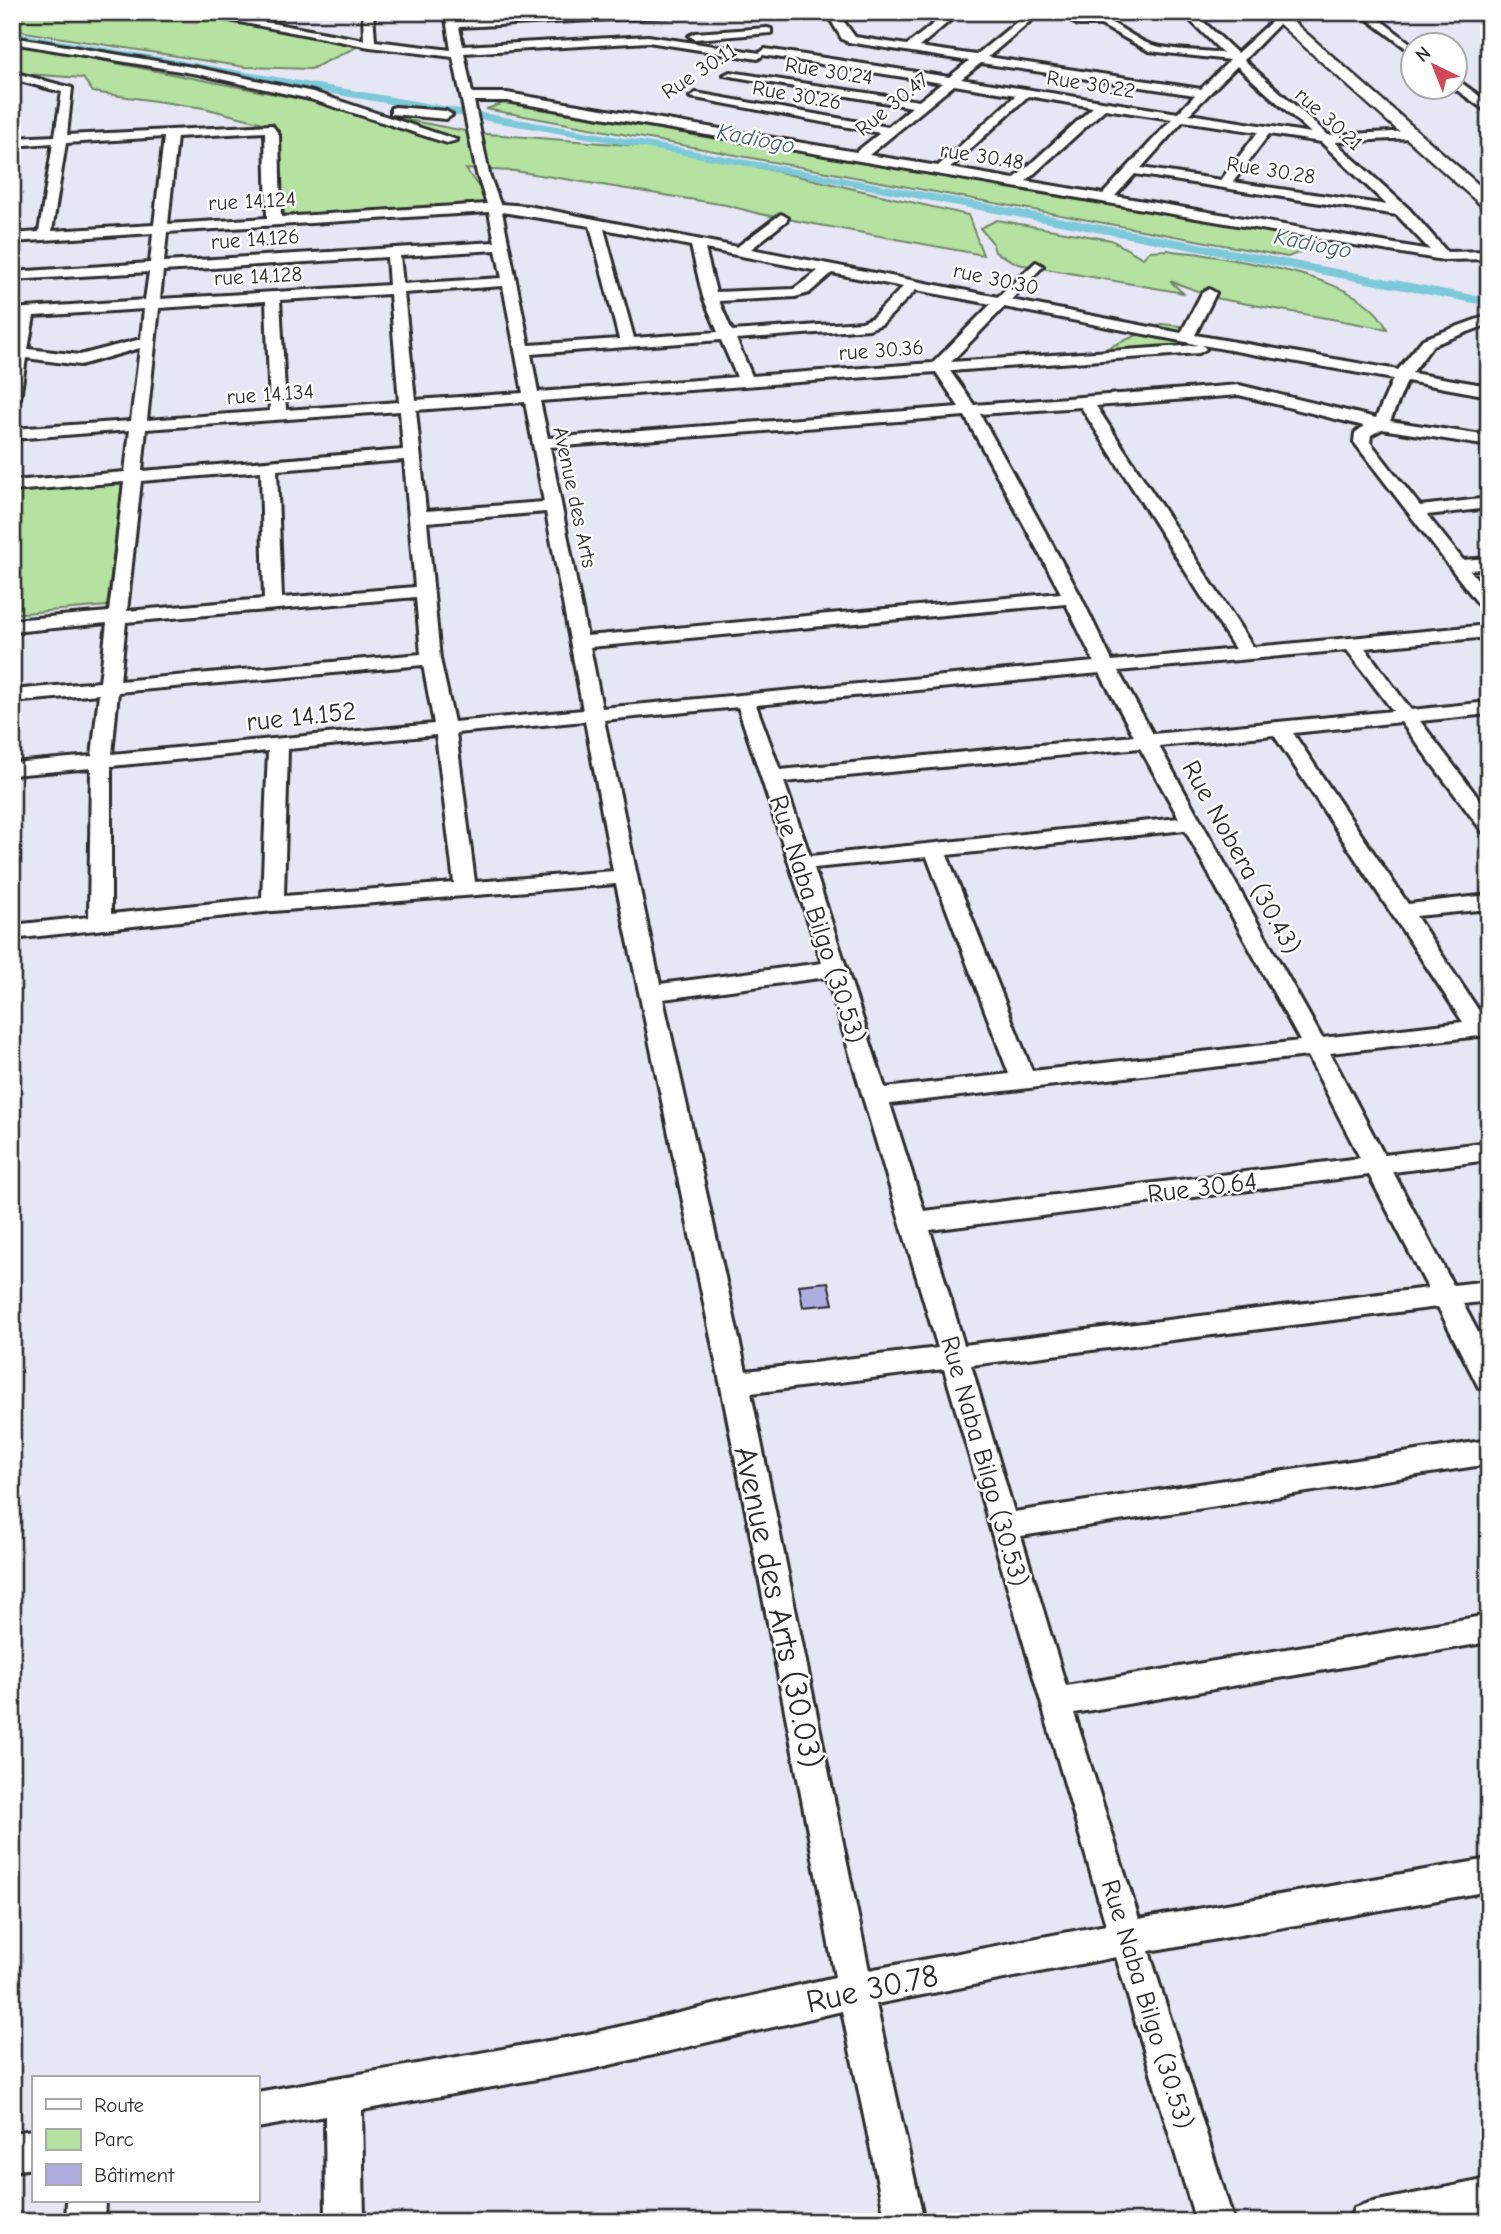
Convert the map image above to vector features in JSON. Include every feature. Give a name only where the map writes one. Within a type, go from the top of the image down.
[{"type":"main road","points":[[1279,14],[1411,134],[1484,189]]},
{"type":"main road","points":[[1279,14],[1484,189],[1489,203]]},
{"type":"street","points":[[368,12],[370,44]]},
{"type":"street","points":[[451,18],[690,12]]},
{"type":"street","points":[[831,12],[847,38],[1203,93]]},
{"type":"street","points":[[910,48],[955,12]]},
{"type":"street","name":"Rue 30.47","points":[[858,157],[1036,12]]},
{"type":"street","name":"rue 30.21","points":[[1187,12],[1234,59],[1404,212],[1443,256]]},
{"type":"street","points":[[1363,12],[1400,41]]},
{"type":"street","points":[[1480,12],[1489,19]]},
{"type":"street","name":"Rue 30.22","points":[[200,13],[257,18],[370,44],[457,52],[648,39],[950,81],[1324,139],[1411,134]]},
{"type":"street","points":[[1106,199],[1234,59],[1279,14]]},
{"type":"street","name":"Avenue des Arts","points":[[451,18],[483,174],[495,208],[507,282],[650,993]]},
{"type":"street","points":[[1079,22],[1111,25],[1149,48],[1234,59]]},
{"type":"street","name":"Rue 30.11","points":[[648,39],[765,27],[762,54],[718,82]]},
{"type":"street","points":[[12,40],[198,71],[359,108],[451,140]]},
{"type":"street","points":[[12,75],[67,88],[63,139],[45,235]]},
{"type":"street","name":"Rue 30.24","points":[[730,75],[921,105]]},
{"type":"street","name":"Rue 30.11","points":[[655,123],[707,90]]},
{"type":"street","points":[[940,171],[1025,93]]},
{"type":"street","points":[[1470,94],[1489,108]]},
{"type":"street","name":"rue 30.48","points":[[471,107],[507,97],[1443,256],[1489,255]]},
{"type":"street","name":"Rue 30.26","points":[[685,104],[891,131]]},
{"type":"street","points":[[1017,183],[1102,104]]},
{"type":"street","points":[[359,108],[446,115]]},
{"type":"street","points":[[12,142],[263,128],[271,130],[274,221]]},
{"type":"street","points":[[1225,184],[1265,131]]},
{"type":"street","points":[[100,922],[101,762],[141,425],[146,342],[171,133]]},
{"type":"street","name":"Rue 30.28","points":[[1132,170],[1404,212]]},
{"type":"street","name":"rue 14.124","points":[[12,238],[495,208]]},
{"type":"street","name":"rue 30.30","points":[[495,208],[596,223],[915,283],[1186,338],[1489,391]]},
{"type":"street","points":[[741,250],[781,218]]},
{"type":"street","points":[[596,223],[628,342]]},
{"type":"street","points":[[697,242],[710,297],[746,380]]},
{"type":"street","name":"rue 14.126","points":[[12,276],[500,246]]},
{"type":"street","points":[[393,251],[420,517],[431,659],[445,727],[465,888]]},
{"type":"street","points":[[939,366],[1036,266]]},
{"type":"street","points":[[710,297],[795,293],[830,268]]},
{"type":"street","name":"rue 14.128","points":[[20,313],[507,282]]},
{"type":"street","points":[[522,350],[864,326],[877,321],[915,283]]},
{"type":"street","points":[[1186,338],[1209,293]]},
{"type":"street","points":[[273,296],[278,414]]},
{"type":"street","points":[[12,398],[20,353],[20,313]]},
{"type":"street","points":[[1489,318],[1428,342],[1402,375],[1382,422],[1363,433],[1362,442],[1489,606]]},
{"type":"street","points":[[20,353],[80,360],[146,342]]},
{"type":"street","name":"rue 30.36","points":[[530,397],[1234,346]]},
{"type":"street","name":"Rue Nobera (30.43)","points":[[939,366],[970,411],[1071,597],[1107,669],[1316,1049],[1489,1380]]},
{"type":"street","points":[[540,443],[1239,390],[1349,419],[1382,422],[1489,441]]},
{"type":"street","name":"rue 14.134","points":[[12,434],[530,397]]},
{"type":"street","points":[[1086,402],[1248,654]]},
{"type":"street","points":[[12,486],[133,479],[413,454]]},
{"type":"street","points":[[269,468],[273,606]]},
{"type":"street","points":[[1418,512],[1437,507],[1489,503]]},
{"type":"street","points":[[420,517],[552,506]]},
{"type":"street","points":[[1456,565],[1489,563]]},
{"type":"street","points":[[12,626],[426,591]]},
{"type":"street","points":[[579,642],[1071,597]]},
{"type":"street","name":"rue 14.152","points":[[12,769],[445,727],[746,703],[1489,631]]},
{"type":"street","points":[[1354,646],[1489,827]]},
{"type":"street","points":[[12,695],[431,659]]},
{"type":"street","name":"Rue Naba Bilgo (30.53)","points":[[746,703],[802,863],[957,1358],[1055,1702],[1215,2222]]},
{"type":"street","points":[[772,777],[1489,708]]},
{"type":"street","points":[[875,1097],[1484,1028],[1280,728]]},
{"type":"street","points":[[273,904],[278,745]]},
{"type":"street","points":[[802,863],[1192,823]]},
{"type":"street","points":[[935,851],[1023,1079]]},
{"type":"street","points":[[12,932],[273,904],[625,877]]},
{"type":"street","points":[[1402,911],[1489,902]]},
{"type":"street","points":[[650,993],[834,969]]},
{"type":"street","name":"Avenue des Arts (30.03)","points":[[650,993],[712,1272],[801,1705],[855,1990],[905,2222]]},
{"type":"street","name":"Rue 30.64","points":[[915,1222],[1489,1151]]},
{"type":"street","points":[[733,1384],[1489,1291]]},
{"type":"street","points":[[1003,1526],[1489,1451]]},
{"type":"street","points":[[1055,1702],[1489,1628]]},
{"type":"street","name":"Rue 30.78","points":[[259,2110],[588,2052],[855,1990],[1128,1938],[1489,1875]]},
{"type":"street","points":[[343,2095],[345,2222]]},
{"type":"street","points":[[12,2152],[32,2148]]},
{"type":"street","points":[[1368,2222],[1489,2198]]},
{"type":"street","points":[[85,2222],[86,2202]]},
{"type":"green space","points":[[12,12],[176,12],[361,45],[311,69],[245,67],[12,30]]},
{"type":"green space","points":[[12,43],[475,133],[679,149],[968,215],[983,255],[760,214],[726,205],[515,171],[466,169],[492,206],[285,218],[275,126],[204,108],[93,92],[83,78],[12,73]]},
{"type":"green space","points":[[504,103],[1327,241],[1288,257],[486,109]]},
{"type":"green space","points":[[997,220],[1111,240],[1143,258],[1150,251],[1168,250],[1248,262],[1304,275],[1355,296],[1374,311],[1387,329],[1220,299],[1170,281],[1183,293],[1018,264],[995,252],[992,242],[980,228]]},
{"type":"green space","points":[[1162,324],[1190,327],[1181,339],[1217,346],[1096,353]]},
{"type":"green space","points":[[122,482],[107,606],[12,614],[12,490]]},
{"type":"building","points":[[828,1282],[833,1304],[803,1307],[799,1285]]},
{"type":"waterway","name":"Kadiogo","points":[[12,35],[752,164],[1489,302]]}]
